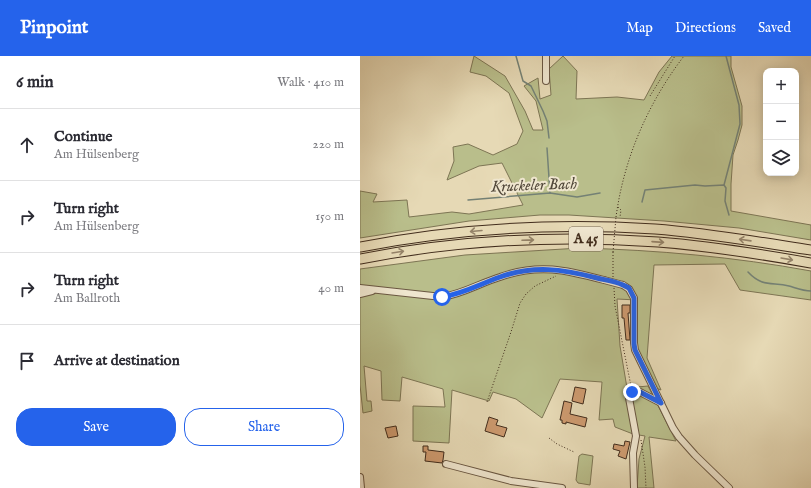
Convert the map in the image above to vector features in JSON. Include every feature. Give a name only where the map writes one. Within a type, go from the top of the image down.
[{"type":"highway","name":"A 45","points":[[360,246],[408,238],[478,230],[582,226],[656,229],[811,250]]},
{"type":"highway","name":"A 45","points":[[360,259],[450,245],[574,239],[621,240],[685,245],[811,263]]},
{"type":"street","points":[[546,56],[546,81]]},
{"type":"street","points":[[360,288],[442,297],[467,291],[501,276],[534,269],[550,269],[572,272],[623,285],[629,288],[634,298],[635,350],[673,428],[683,442],[729,488]]},
{"type":"street","points":[[360,294],[379,290]]},
{"type":"street","points":[[634,488],[633,453],[636,436],[628,398],[630,392],[640,392],[661,403]]},
{"type":"street","points":[[446,464],[511,481],[562,488]]},
{"type":"street","points":[[360,477],[361,488]]},
{"type":"path","points":[[650,96],[676,56]]},
{"type":"path","points":[[632,392],[615,306],[613,252],[616,217],[626,169],[640,131],[659,93],[684,56]]},
{"type":"path","points":[[618,206],[620,210],[620,217]]},
{"type":"path","points":[[487,402],[520,302],[535,286],[560,274]]},
{"type":"path","points":[[549,438],[557,444],[574,452]]},
{"type":"green space","points":[[474,56],[505,76],[525,111],[533,130],[543,130],[536,101],[524,86],[538,78],[540,99],[551,95],[549,69],[563,56],[577,71],[576,99],[617,97],[644,100],[659,72],[672,56],[731,56],[731,67],[742,106],[742,125],[733,155],[731,211],[811,225],[811,240],[739,228],[664,221],[569,215],[540,215],[469,221],[360,238],[360,191],[377,194],[373,202],[407,200],[409,217],[452,212],[469,214],[523,205],[502,163],[479,166],[447,180],[454,161],[453,147],[468,144],[493,155],[517,144],[523,131],[509,93],[486,76],[470,72]]},
{"type":"green space","points":[[580,248],[638,250],[696,255],[811,271],[811,300],[740,290],[725,264],[654,265],[647,358],[661,390],[656,388],[637,350],[637,300],[617,299],[620,346],[627,388],[648,386],[676,441],[649,437],[654,488],[637,488],[639,459],[645,436],[633,434],[615,427],[613,419],[599,420],[602,382],[560,379],[542,418],[516,399],[493,392],[489,401],[452,390],[449,443],[413,441],[413,406],[445,407],[443,389],[402,377],[400,401],[382,400],[381,371],[364,366],[367,401],[371,401],[372,411],[363,413],[360,385],[360,269],[465,255]]},
{"type":"green space","points":[[582,454],[593,456],[590,485],[578,483],[576,480],[579,456]]},
{"type":"building","points":[[622,305],[630,305],[630,313],[628,313],[630,340],[626,340],[624,318],[622,318]]},
{"type":"building","points":[[575,387],[586,389],[583,404],[572,401]]},
{"type":"building","points":[[564,401],[572,403],[570,414],[587,418],[585,427],[566,422],[566,424],[562,423],[562,420],[560,420]]},
{"type":"building","points":[[489,417],[498,420],[496,425],[507,428],[504,437],[485,431]]},
{"type":"building","points":[[396,426],[398,436],[388,438],[385,428]]},
{"type":"building","points":[[625,441],[630,442],[626,459],[618,456],[620,451],[613,449],[614,444],[624,446]]},
{"type":"building","points":[[423,446],[428,446],[428,450],[444,452],[442,463],[425,461],[426,452],[423,452]]},
{"type":"waterway","points":[[516,56],[523,81],[531,86],[543,111],[547,121],[549,138]]},
{"type":"waterway","points":[[724,185],[740,124],[739,105],[726,56]]},
{"type":"waterway","points":[[547,148],[550,193]]},
{"type":"waterway","name":"Kruckeler Bach","points":[[642,202],[645,190],[695,185],[724,185],[726,188],[725,201],[729,215]]},
{"type":"waterway","name":"Kruckeler Bach","points":[[468,200],[550,193],[577,197],[600,193]]},
{"type":"waterway","name":"Kruckeler Bach","points":[[748,272],[762,282],[811,291]]},
{"type":"route","points":[[442,297],[467,291],[501,276],[534,269],[550,269],[572,272],[623,285],[629,288],[634,298],[635,350],[661,403],[640,392],[632,392]]}]
